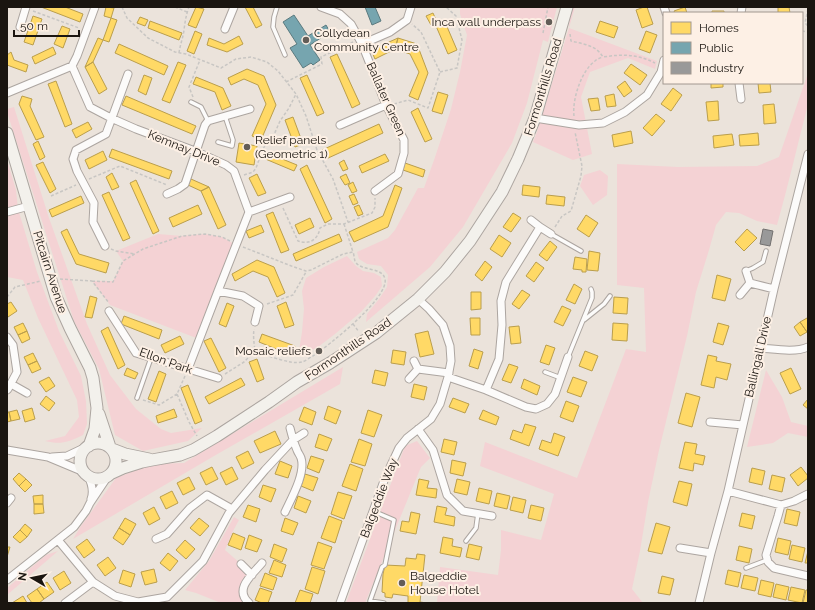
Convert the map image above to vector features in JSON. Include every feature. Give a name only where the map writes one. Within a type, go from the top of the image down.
[{"type":"street","points":[[7,93],[72,66],[95,7]]},
{"type":"street","points":[[225,29],[234,7]]},
{"type":"street","name":"Ballater Green","points":[[324,7],[340,14],[351,24],[386,105],[404,140],[404,153],[398,174],[375,191]]},
{"type":"street","points":[[360,42],[390,32],[407,20],[411,7]]},
{"type":"street","name":"Formonthills Road","points":[[110,475],[123,468],[152,460],[180,455],[194,450],[376,332],[418,299],[445,272],[466,246],[502,192],[518,159],[535,118],[567,7]]},
{"type":"street","points":[[20,27],[26,8]]},
{"type":"street","points":[[535,118],[574,125],[603,124],[625,112],[647,95],[661,72],[663,63]]},
{"type":"street","name":"Kemnay Drive","points":[[72,66],[90,107],[136,129],[195,151],[226,165],[234,171],[249,212]]},
{"type":"street","points":[[105,246],[92,222],[94,203],[77,171],[73,159],[76,150],[106,134],[128,74]]},
{"type":"street","points":[[739,84],[741,98]]},
{"type":"street","points":[[340,125],[386,105]]},
{"type":"street","points":[[167,194],[185,184],[195,151],[208,121],[250,109]]},
{"type":"street","name":"Pitcairn Avenue","points":[[7,133],[56,297],[90,368],[93,378],[97,408],[103,429],[111,448]]},
{"type":"street","name":"Ballingall Drive","points":[[699,603],[728,491],[774,289],[808,154]]},
{"type":"street","points":[[188,369],[249,212],[290,197]]},
{"type":"street","points":[[7,212],[29,206]]},
{"type":"street","points":[[530,220],[551,234]]},
{"type":"street","points":[[486,390],[499,359],[502,325],[501,301],[506,282],[540,227]]},
{"type":"street","points":[[746,271],[750,283]]},
{"type":"street","points":[[750,283],[774,289]]},
{"type":"street","points":[[740,295],[750,283]]},
{"type":"street","points":[[218,291],[243,296],[259,306],[255,322]]},
{"type":"street","name":"Balgeddie Way","points":[[340,603],[384,478],[399,448],[407,438],[431,419],[440,404],[448,375],[451,361],[450,346],[443,325],[418,299]]},
{"type":"street","name":"Ellon Park","points":[[109,311],[136,353],[218,378]]},
{"type":"street","points":[[7,337],[13,345],[17,372],[9,387],[27,393]]},
{"type":"street","points":[[760,348],[785,350],[804,349],[808,347]]},
{"type":"street","points":[[418,369],[448,375],[526,407],[536,409],[547,404],[555,394],[568,357]]},
{"type":"street","points":[[414,360],[418,369]]},
{"type":"street","points":[[409,379],[418,369]]},
{"type":"street","name":"Pitcairn Avenue","points":[[87,446],[95,429],[97,408]]},
{"type":"street","points":[[710,422],[743,425]]},
{"type":"street","points":[[285,512],[296,490],[302,466],[301,458],[297,451],[290,428]]},
{"type":"street","points":[[418,429],[433,450],[447,495],[463,511],[492,516]]},
{"type":"street","points":[[58,540],[93,582],[115,596],[138,602],[167,597],[203,561],[229,513],[265,470],[293,440],[304,433]]},
{"type":"street","points":[[7,450],[48,457],[58,457],[67,456],[98,442],[104,443],[111,448],[116,455],[116,467],[90,503]]},
{"type":"street","points":[[87,446],[82,452],[80,458],[82,470],[91,478],[103,479],[110,475]]},
{"type":"street","name":"Formonthills Road","points":[[111,448],[125,454],[152,460]]},
{"type":"street","points":[[7,580],[74,526],[86,511],[93,495],[92,485],[86,474],[48,457]]},
{"type":"street","points":[[728,491],[780,505],[794,501],[808,494]]},
{"type":"street","points":[[156,539],[167,534],[190,508],[207,495],[232,510]]},
{"type":"street","points":[[780,505],[766,555],[767,560],[774,568],[808,576]]},
{"type":"street","points":[[680,548],[711,553]]},
{"type":"street","points":[[249,603],[246,601],[243,591],[245,583],[262,563]]},
{"type":"street","points":[[241,564],[252,575]]},
{"type":"street","points":[[65,603],[93,582]]},
{"type":"lane","points":[[277,7],[273,27],[285,54]]},
{"type":"lane","points":[[191,102],[201,107],[208,121]]},
{"type":"lane","points":[[218,142],[232,146],[233,140],[225,116]]},
{"type":"lane","points":[[551,234],[581,251]]},
{"type":"lane","points":[[746,271],[763,262],[766,251]]},
{"type":"lane","points":[[568,357],[592,298],[591,289]]},
{"type":"lane","points":[[583,321],[604,304],[610,296]]},
{"type":"lane","points":[[137,398],[151,357]]},
{"type":"lane","points":[[545,372],[561,378]]},
{"type":"lane","points":[[373,511],[394,520],[385,565],[382,567],[370,602],[384,603]]},
{"type":"lane","points":[[466,541],[476,528],[478,514]]},
{"type":"lane","points":[[746,568],[767,560]]},
{"type":"path","points":[[122,7],[127,18],[148,38],[175,52],[186,54],[221,68],[236,59],[251,57],[267,62],[278,71],[296,94],[306,116],[318,150],[333,179],[348,222]]},
{"type":"path","points":[[175,7],[187,12]]},
{"type":"path","points":[[179,53],[189,7]]},
{"type":"path","points":[[440,72],[457,68],[462,40],[456,16],[446,7]]},
{"type":"path","points":[[543,33],[548,7]]},
{"type":"path","points":[[26,8],[86,30]]},
{"type":"path","points":[[808,9],[805,23],[808,26]]},
{"type":"path","points":[[386,105],[408,100],[428,108],[440,72],[421,32],[407,20]]},
{"type":"path","points":[[571,41],[594,47],[603,57]]},
{"type":"path","points":[[286,82],[322,64],[321,57],[360,42]]},
{"type":"path","points":[[551,234],[562,216],[571,211],[581,176],[582,166],[574,125],[573,111],[582,76],[594,62],[603,57],[627,55],[663,63]]},
{"type":"path","points":[[196,104],[189,87],[200,60]]},
{"type":"path","points":[[236,178],[253,172],[256,168],[263,149],[273,136],[296,94]]},
{"type":"path","points":[[51,196],[120,166],[178,189]]},
{"type":"path","points":[[280,201],[298,241],[303,243],[313,240],[319,233],[320,228],[328,224],[344,224],[372,213],[375,207],[375,191]]},
{"type":"path","points":[[255,351],[288,362],[303,362],[336,338],[357,319],[382,292],[385,278],[381,273],[360,266],[355,261],[344,224]]},
{"type":"path","points":[[7,298],[15,287],[51,279],[113,282],[124,261],[143,249],[182,236],[205,234],[222,237],[236,245],[306,271],[343,254],[353,252]]},
{"type":"path","points":[[105,246],[116,251],[135,254]]},
{"type":"path","points":[[259,306],[293,295],[306,271]]},
{"type":"path","points":[[92,281],[110,305],[109,311]]},
{"type":"path","points":[[255,322],[253,336],[255,351]]},
{"type":"path","points":[[218,378],[244,362],[255,351]]},
{"type":"path","points":[[137,398],[159,405],[177,394],[188,369]]},
{"type":"path","points":[[177,394],[189,422],[202,445]]},
{"type":"shaded area","points":[[557,7],[548,42],[543,40],[527,103],[512,143],[463,227],[430,267],[366,322],[367,314],[387,287],[388,275],[381,266],[367,264],[359,259],[357,252],[388,238],[395,230],[418,188],[424,188],[451,109],[460,72],[467,35],[460,14],[460,8]]},
{"type":"shaded area","points":[[570,7],[575,7],[569,28]]},
{"type":"shaded area","points":[[569,28],[657,61],[655,69],[628,58],[590,72],[581,97],[592,154],[573,160],[533,142]]},
{"type":"shaded area","points":[[808,73],[807,108],[777,225],[757,221],[739,213],[726,212],[716,225],[696,292],[648,502],[632,589],[643,603],[437,603],[440,567],[498,575],[501,550],[501,530],[541,540],[554,494],[480,466],[485,442],[577,478],[626,349],[646,352],[644,288],[617,285],[617,164],[678,167],[757,166],[779,157]]},
{"type":"shaded area","points":[[14,107],[49,218],[87,324],[110,375],[136,409],[161,429],[171,433],[202,428],[188,441],[143,451],[115,435],[99,369],[74,321],[7,112],[7,109]]},
{"type":"shaded area","points":[[7,160],[16,190],[18,209],[37,272],[59,331],[81,376],[86,401],[87,424],[83,435],[65,442],[56,443],[45,441],[65,436],[79,417],[77,400],[38,318],[23,280],[7,277]]},
{"type":"shaded area","points":[[600,170],[608,176],[607,195],[593,205],[580,186],[584,175]]},
{"type":"shaded area","points":[[158,234],[182,236],[205,234],[222,237],[236,245],[199,339],[110,305],[92,281],[113,281],[123,261],[116,251]]},
{"type":"shaded area","points":[[347,256],[363,271],[374,273],[381,277],[382,286],[361,312],[335,334],[318,347],[298,357],[304,309],[302,291],[306,278]]},
{"type":"shaded area","points":[[343,367],[340,384],[73,539],[116,478],[152,464],[184,463]]},
{"type":"shaded area","points":[[766,370],[782,397],[791,422],[808,426],[808,437],[788,433],[773,443],[747,447]]},
{"type":"shaded area","points":[[417,441],[430,458],[421,467],[365,603],[346,603],[405,446]]},
{"type":"shaded area","points":[[234,517],[239,520],[225,550],[252,575],[245,583],[249,603],[221,603],[185,590],[209,561]]},
{"type":"shaded area","points":[[58,551],[7,595],[7,588],[46,555]]},
{"type":"building: Homes","points":[[41,7],[65,7],[83,14],[80,22]]},
{"type":"building: Homes","points":[[106,7],[114,8],[111,18],[104,16]]},
{"type":"building: Homes","points":[[196,7],[204,9],[196,28],[188,25]]},
{"type":"building: Homes","points":[[245,7],[253,7],[262,25],[256,28]]},
{"type":"building: Homes","points":[[647,7],[653,24],[642,28],[636,10]]},
{"type":"building: Homes","points":[[685,7],[687,12],[674,12]]},
{"type":"building: Homes","points":[[778,7],[789,7],[790,12],[778,12]]},
{"type":"building: Homes","points":[[712,11],[724,11],[724,12]]},
{"type":"building: Homes","points":[[433,13],[437,22],[431,25],[426,16]]},
{"type":"building: Homes","points":[[33,16],[42,19],[33,45],[24,42]]},
{"type":"building: Homes","points":[[140,17],[148,20],[145,26],[137,23]]},
{"type":"building: Homes","points":[[111,18],[117,20],[109,42],[103,40]]},
{"type":"building: Homes","points":[[150,21],[182,33],[179,40],[148,28]]},
{"type":"building: Homes","points":[[600,21],[618,27],[614,38],[596,32]]},
{"type":"building: Homes","points":[[445,22],[457,50],[448,54],[436,26]]},
{"type":"building: Homes","points":[[62,26],[70,29],[63,48],[54,44]]},
{"type":"building: Homes","points":[[195,31],[202,34],[194,54],[187,51]]},
{"type":"building: Homes","points":[[646,31],[657,35],[650,53],[639,49]]},
{"type":"building: Homes","points":[[239,36],[243,44],[227,52],[207,45],[209,38],[224,44]]},
{"type":"building: Homes","points":[[98,38],[103,40],[93,62],[85,67]]},
{"type":"building: Homes","points":[[398,38],[417,44],[428,73],[418,100],[409,96],[419,72],[410,54],[395,49]]},
{"type":"building: Homes","points":[[398,38],[395,49],[375,59],[371,50]]},
{"type":"building: Homes","points":[[119,44],[168,66],[164,75],[115,53]]},
{"type":"building: Homes","points":[[53,47],[56,54],[35,64],[32,57]]},
{"type":"building: Homes","points":[[11,52],[14,60],[28,65],[26,72],[7,65],[7,55]]},
{"type":"building: Homes","points":[[337,54],[360,104],[352,108],[330,57]]},
{"type":"building: Homes","points":[[93,62],[107,89],[99,94],[85,67]]},
{"type":"building: Homes","points":[[178,62],[186,65],[170,103],[162,100]]},
{"type":"building: Homes","points":[[631,64],[647,75],[640,85],[624,73]]},
{"type":"building: Homes","points":[[247,69],[264,76],[276,105],[261,140],[252,136],[266,104],[258,85],[244,79],[231,85],[228,78]]},
{"type":"building: Homes","points":[[144,75],[152,78],[146,95],[138,91]]},
{"type":"building: Homes","points":[[307,75],[324,113],[317,116],[300,78]]},
{"type":"building: Homes","points":[[196,77],[223,88],[231,106],[222,110],[215,92],[193,84]]},
{"type":"building: Homes","points":[[56,81],[72,124],[65,127],[48,84]]},
{"type":"building: Homes","points":[[625,81],[632,91],[624,97],[617,87]]},
{"type":"building: Homes","points":[[711,84],[723,84],[723,87],[711,88]]},
{"type":"building: Homes","points":[[758,84],[770,84],[771,92],[759,93]]},
{"type":"building: Homes","points":[[673,88],[682,95],[671,111],[661,104]]},
{"type":"building: Homes","points":[[438,92],[448,95],[442,114],[432,111]]},
{"type":"building: Homes","points":[[614,94],[616,106],[607,107],[605,96]]},
{"type":"building: Homes","points":[[22,96],[32,99],[30,106],[44,137],[36,140],[19,104]]},
{"type":"building: Homes","points":[[126,96],[196,126],[192,134],[122,105]]},
{"type":"building: Homes","points":[[598,98],[600,110],[591,111],[588,99]]},
{"type":"building: Homes","points":[[718,101],[719,120],[708,121],[706,102]]},
{"type":"building: Homes","points":[[774,104],[776,123],[764,124],[763,105]]},
{"type":"building: Homes","points":[[418,108],[432,139],[425,142],[411,112]]},
{"type":"building: Homes","points":[[656,114],[665,121],[652,136],[643,128]]},
{"type":"building: Homes","points":[[293,117],[303,144],[295,147],[285,120]]},
{"type":"building: Homes","points":[[88,122],[92,129],[76,138],[72,130]]},
{"type":"building: Homes","points":[[379,124],[383,133],[326,159],[322,150]]},
{"type":"building: Homes","points":[[631,131],[633,143],[614,147],[612,135]]},
{"type":"building: Homes","points":[[758,133],[759,145],[740,146],[739,135]]},
{"type":"building: Homes","points":[[732,134],[734,145],[714,148],[713,136]]},
{"type":"building: Homes","points":[[38,141],[45,157],[40,160],[33,144]]},
{"type":"building: Homes","points":[[239,143],[257,146],[254,165],[236,162]]},
{"type":"building: Homes","points":[[112,149],[172,171],[169,179],[109,157]]},
{"type":"building: Homes","points":[[103,151],[107,160],[89,169],[85,160]]},
{"type":"building: Homes","points":[[265,152],[297,165],[294,171],[263,158]]},
{"type":"building: Homes","points":[[385,154],[389,161],[362,173],[359,166]]},
{"type":"building: Homes","points":[[344,160],[348,169],[343,171],[339,163]]},
{"type":"building: Homes","points":[[43,162],[56,189],[50,193],[36,165]]},
{"type":"building: Homes","points":[[405,163],[425,170],[423,177],[403,170]]},
{"type":"building: Homes","points":[[307,165],[332,219],[325,223],[300,169]]},
{"type":"building: Homes","points":[[112,173],[119,187],[112,190],[106,177]]},
{"type":"building: Homes","points":[[257,174],[266,193],[258,196],[249,178]]},
{"type":"building: Homes","points":[[346,174],[350,183],[345,185],[340,177]]},
{"type":"building: Homes","points":[[191,179],[209,187],[201,191],[188,185]]},
{"type":"building: Homes","points":[[136,180],[159,231],[153,234],[130,183]]},
{"type":"building: Homes","points":[[353,182],[357,191],[352,193],[348,185]]},
{"type":"building: Homes","points":[[395,185],[402,188],[388,227],[354,242],[349,232],[383,216]]},
{"type":"building: Homes","points":[[523,185],[540,187],[539,197],[522,195]]},
{"type":"building: Homes","points":[[209,187],[226,225],[218,229],[201,191]]},
{"type":"building: Homes","points":[[109,192],[130,238],[123,241],[102,195]]},
{"type":"building: Homes","points":[[354,194],[358,203],[353,205],[349,196]]},
{"type":"building: Homes","points":[[547,195],[565,197],[564,206],[546,204]]},
{"type":"building: Homes","points":[[81,196],[84,203],[52,217],[49,210]]},
{"type":"building: Homes","points":[[198,205],[202,214],[173,227],[169,218]]},
{"type":"building: Homes","points":[[359,205],[363,214],[358,216],[354,207]]},
{"type":"building: Homes","points":[[273,212],[289,250],[281,253],[266,215]]},
{"type":"building: Homes","points":[[513,213],[521,218],[511,232],[503,227]]},
{"type":"building: Homes","points":[[586,215],[598,223],[589,237],[577,229]]},
{"type":"building: Homes","points":[[310,218],[314,227],[299,234],[295,225]]},
{"type":"building: Homes","points":[[261,225],[264,232],[249,238],[246,231]]},
{"type":"building: Homes","points":[[67,229],[79,254],[109,263],[106,273],[76,264],[61,232]]},
{"type":"building: Homes","points":[[747,229],[757,238],[744,251],[735,242]]},
{"type":"building: Homes","points":[[339,234],[342,241],[296,261],[293,254]]},
{"type":"building: Homes","points":[[499,235],[511,243],[502,257],[490,249]]},
{"type":"building: Homes","points":[[550,241],[557,247],[547,261],[539,255]]},
{"type":"building: Homes","points":[[589,251],[600,253],[598,271],[587,270]]},
{"type":"building: Homes","points":[[575,257],[587,259],[586,272],[573,269]]},
{"type":"building: Homes","points":[[257,260],[274,267],[285,293],[277,297],[268,277],[253,271],[235,281],[232,274]]},
{"type":"building: Homes","points":[[485,261],[492,267],[482,281],[475,275]]},
{"type":"building: Homes","points":[[536,262],[544,268],[534,282],[526,276]]},
{"type":"building: Homes","points":[[717,275],[731,279],[725,301],[712,298]]},
{"type":"building: Homes","points":[[574,284],[582,289],[575,304],[566,300]]},
{"type":"building: Homes","points":[[522,290],[530,295],[519,309],[512,304]]},
{"type":"building: Homes","points":[[471,292],[481,292],[481,309],[471,310]]},
{"type":"building: Homes","points":[[90,296],[97,298],[92,318],[85,317]]},
{"type":"building: Homes","points":[[614,297],[628,298],[627,314],[613,313]]},
{"type":"building: Homes","points":[[11,302],[17,311],[8,317],[7,304]]},
{"type":"building: Homes","points":[[286,302],[294,325],[285,328],[277,306]]},
{"type":"building: Homes","points":[[227,303],[234,306],[226,327],[219,324]]},
{"type":"building: Homes","points":[[562,306],[571,310],[563,326],[554,322]]},
{"type":"building: Homes","points":[[124,316],[162,330],[159,339],[121,324]]},
{"type":"building: Homes","points":[[470,318],[480,318],[480,335],[471,335]]},
{"type":"building: Homes","points":[[807,318],[808,331],[807,332],[800,322]]},
{"type":"building: Homes","points":[[800,322],[807,332],[800,336],[794,327]]},
{"type":"building: Homes","points":[[23,323],[27,331],[18,335],[14,327]]},
{"type":"building: Homes","points":[[613,323],[628,324],[627,341],[612,340]]},
{"type":"building: Homes","points":[[718,323],[729,326],[723,345],[713,342]]},
{"type":"building: Homes","points":[[519,326],[521,343],[511,344],[509,327]]},
{"type":"building: Homes","points":[[108,327],[125,365],[118,369],[101,331]]},
{"type":"building: Homes","points":[[27,331],[30,339],[22,343],[18,335]]},
{"type":"building: Homes","points":[[428,331],[434,354],[420,357],[415,334]]},
{"type":"building: Homes","points":[[262,334],[295,346],[291,355],[259,342]]},
{"type":"building: Homes","points":[[180,336],[184,344],[165,353],[161,345]]},
{"type":"building: Homes","points":[[211,338],[226,368],[219,372],[204,341]]},
{"type":"building: Homes","points":[[546,345],[555,348],[549,365],[540,362]]},
{"type":"building: Homes","points":[[474,349],[483,352],[478,369],[469,366]]},
{"type":"building: Homes","points":[[393,350],[406,352],[404,365],[391,363]]},
{"type":"building: Homes","points":[[585,351],[598,356],[592,371],[579,366]]},
{"type":"building: Homes","points":[[33,353],[37,361],[28,365],[24,357]]},
{"type":"building: Homes","points":[[708,355],[717,357],[716,361],[731,364],[727,380],[716,377],[714,388],[701,385]]},
{"type":"building: Homes","points":[[257,359],[264,379],[257,382],[249,362]]},
{"type":"building: Homes","points":[[37,361],[41,369],[32,373],[28,365]]},
{"type":"building: Homes","points":[[509,364],[518,367],[511,383],[502,380]]},
{"type":"building: Homes","points":[[127,368],[138,373],[135,379],[124,375]]},
{"type":"building: Homes","points":[[791,368],[801,389],[790,394],[780,373]]},
{"type":"building: Homes","points":[[375,370],[388,373],[385,386],[372,383]]},
{"type":"building: Homes","points":[[159,371],[166,374],[156,402],[148,399]]},
{"type":"building: Homes","points":[[49,377],[55,386],[46,392],[39,382]]},
{"type":"building: Homes","points":[[573,377],[587,382],[581,397],[567,392]]},
{"type":"building: Homes","points":[[241,378],[245,385],[209,404],[205,397]]},
{"type":"building: Homes","points":[[524,379],[540,386],[537,395],[521,388]]},
{"type":"building: Homes","points":[[414,384],[427,387],[424,400],[411,397]]},
{"type":"building: Homes","points":[[188,385],[202,421],[195,424],[181,388]]},
{"type":"building: Homes","points":[[686,393],[700,397],[692,427],[678,423]]},
{"type":"building: Homes","points":[[46,396],[55,403],[49,411],[40,404]]},
{"type":"building: Homes","points":[[453,398],[469,404],[465,413],[449,407]]},
{"type":"building: Homes","points":[[808,399],[808,409],[803,405]]},
{"type":"building: Homes","points":[[566,401],[579,406],[573,422],[560,417]]},
{"type":"building: Homes","points":[[328,406],[341,411],[336,424],[324,419]]},
{"type":"building: Homes","points":[[304,407],[316,412],[312,425],[299,420]]},
{"type":"building: Homes","points":[[32,408],[35,419],[25,422],[22,411]]},
{"type":"building: Homes","points":[[174,409],[177,417],[158,423],[156,416]]},
{"type":"building: Homes","points":[[17,410],[20,419],[11,421],[9,412]]},
{"type":"building: Homes","points":[[368,410],[382,415],[374,437],[361,433]]},
{"type":"building: Homes","points":[[483,410],[499,417],[496,425],[479,419]]},
{"type":"building: Homes","points":[[7,412],[9,412],[11,421],[7,422]]},
{"type":"building: Homes","points":[[525,424],[536,427],[529,446],[510,439],[513,430],[522,433]]},
{"type":"building: Homes","points":[[275,431],[281,444],[260,453],[254,441]]},
{"type":"building: Homes","points":[[554,433],[565,437],[558,456],[539,449],[542,440],[551,443]]},
{"type":"building: Homes","points":[[319,434],[332,439],[327,451],[315,447]]},
{"type":"building: Homes","points":[[359,439],[372,444],[365,466],[351,462]]},
{"type":"building: Homes","points":[[444,439],[457,442],[454,455],[441,452]]},
{"type":"building: Homes","points":[[685,442],[697,444],[695,454],[705,456],[703,465],[694,463],[693,471],[679,468]]},
{"type":"building: Homes","points":[[248,451],[254,463],[242,469],[236,457]]},
{"type":"building: Homes","points":[[311,456],[324,460],[319,473],[307,468]]},
{"type":"building: Homes","points":[[452,460],[466,463],[463,476],[450,473]]},
{"type":"building: Homes","points":[[280,461],[292,466],[288,478],[275,474]]},
{"type":"building: Homes","points":[[350,464],[363,469],[356,491],[342,486]]},
{"type":"building: Homes","points":[[212,467],[218,479],[206,485],[200,473]]},
{"type":"building: Homes","points":[[232,467],[238,479],[226,485],[220,473]]},
{"type":"building: Homes","points":[[801,467],[808,478],[798,486],[790,475]]},
{"type":"building: Homes","points":[[752,468],[765,471],[762,485],[749,482]]},
{"type":"building: Homes","points":[[19,473],[26,479],[19,486],[13,479]]},
{"type":"building: Homes","points":[[305,474],[318,478],[313,491],[301,486]]},
{"type":"building: Homes","points":[[772,475],[785,478],[782,492],[769,489]]},
{"type":"building: Homes","points":[[189,477],[195,489],[183,495],[177,483]]},
{"type":"building: Homes","points":[[26,479],[32,485],[25,492],[19,486]]},
{"type":"building: Homes","points":[[419,479],[429,481],[427,488],[437,489],[436,498],[416,495]]},
{"type":"building: Homes","points":[[457,479],[470,482],[467,495],[454,492]]},
{"type":"building: Homes","points":[[679,481],[692,484],[687,506],[673,502]]},
{"type":"building: Homes","points":[[263,485],[276,489],[271,502],[259,497]]},
{"type":"building: Homes","points":[[479,488],[492,491],[489,504],[476,501]]},
{"type":"building: Homes","points":[[172,491],[178,503],[166,509],[160,497]]},
{"type":"building: Homes","points":[[338,492],[352,496],[344,519],[331,514]]},
{"type":"building: Homes","points":[[497,493],[510,496],[507,509],[494,506]]},
{"type":"building: Homes","points":[[43,495],[43,504],[34,504],[33,496]]},
{"type":"building: Homes","points":[[298,496],[311,501],[306,513],[294,508]]},
{"type":"building: Homes","points":[[513,497],[526,500],[523,513],[510,510]]},
{"type":"building: Homes","points":[[34,504],[43,504],[44,513],[34,514]]},
{"type":"building: Homes","points":[[248,505],[260,509],[256,522],[243,517]]},
{"type":"building: Homes","points":[[531,505],[544,508],[541,521],[528,518]]},
{"type":"building: Homes","points":[[437,506],[447,508],[445,515],[455,517],[454,526],[434,522]]},
{"type":"building: Homes","points":[[154,507],[160,519],[149,525],[143,513]]},
{"type":"building: Homes","points":[[787,509],[800,512],[797,526],[784,523]]},
{"type":"building: Homes","points":[[411,512],[420,514],[416,534],[400,531],[402,521],[409,522]]},
{"type":"building: Homes","points":[[742,513],[755,516],[752,529],[739,526]]},
{"type":"building: Homes","points":[[329,516],[342,521],[335,543],[321,538]]},
{"type":"building: Homes","points":[[125,518],[136,524],[130,535],[119,528]]},
{"type":"building: Homes","points":[[199,518],[209,526],[200,536],[190,528]]},
{"type":"building: Homes","points":[[285,518],[298,523],[293,535],[281,531]]},
{"type":"building: Homes","points":[[656,523],[670,527],[662,554],[648,551]]},
{"type":"building: Homes","points":[[25,524],[32,530],[27,537],[20,530]]},
{"type":"building: Homes","points":[[119,528],[130,535],[123,545],[113,538]]},
{"type":"building: Homes","points":[[20,530],[27,537],[20,543],[13,537]]},
{"type":"building: Homes","points":[[233,533],[245,538],[241,550],[228,545]]},
{"type":"building: Homes","points":[[249,535],[262,540],[257,552],[245,548]]},
{"type":"building: Homes","points":[[443,537],[453,539],[452,546],[462,548],[460,557],[440,553]]},
{"type":"building: Homes","points":[[778,538],[791,541],[788,555],[775,552]]},
{"type":"building: Homes","points":[[87,539],[95,550],[84,558],[76,547]]},
{"type":"building: Homes","points":[[185,540],[195,549],[186,559],[176,550]]},
{"type":"building: Homes","points":[[318,542],[332,547],[324,569],[311,565]]},
{"type":"building: Homes","points":[[274,544],[287,549],[282,562],[270,557]]},
{"type":"building: Homes","points":[[469,544],[482,547],[479,560],[466,557]]},
{"type":"building: Homes","points":[[792,545],[805,548],[802,562],[789,559]]},
{"type":"building: Homes","points":[[739,546],[752,549],[749,563],[736,560]]},
{"type":"building: Homes","points":[[7,547],[10,547],[7,557]]},
{"type":"building: Homes","points":[[808,551],[808,563],[805,563]]},
{"type":"building: Homes","points":[[168,553],[178,561],[170,571],[160,563]]},
{"type":"building: Homes","name":"Balgeddie House Hotel","points":[[417,554],[425,555],[420,602],[427,603],[408,603],[408,596],[393,594],[392,598],[385,597],[385,593],[382,592],[385,565],[405,566],[406,558],[416,559]]},
{"type":"building: Homes","points":[[108,557],[116,568],[105,576],[97,565]]},
{"type":"building: Homes","points":[[274,560],[286,565],[282,577],[269,573]]},
{"type":"building: Homes","points":[[312,567],[325,571],[318,594],[305,589]]},
{"type":"building: Homes","points":[[154,569],[157,582],[145,585],[141,572]]},
{"type":"building: Homes","points":[[123,570],[135,574],[131,587],[119,583]]},
{"type":"building: Homes","points":[[728,570],[741,573],[738,587],[725,584]]},
{"type":"building: Homes","points":[[64,571],[71,583],[60,590],[53,578]]},
{"type":"building: Homes","points":[[265,573],[277,578],[273,590],[260,586]]},
{"type":"building: Homes","points":[[744,575],[758,578],[755,591],[741,588]]},
{"type":"building: Homes","points":[[662,576],[674,579],[670,595],[658,593]]},
{"type":"building: Homes","points":[[761,580],[774,583],[771,597],[758,594]]},
{"type":"building: Homes","points":[[47,582],[54,592],[44,599],[37,589]]},
{"type":"building: Homes","points":[[776,584],[789,587],[786,600],[773,597]]},
{"type":"building: Homes","points":[[791,587],[805,590],[802,603],[788,600]]},
{"type":"building: Homes","points":[[260,588],[272,592],[268,603],[262,603],[255,600]]},
{"type":"building: Homes","points":[[37,589],[44,599],[39,603],[32,603],[27,596]]},
{"type":"building: Homes","points":[[300,590],[313,594],[310,603],[295,603]]},
{"type":"building: Homes","points":[[806,590],[808,590],[808,603],[803,603]]},
{"type":"building: Homes","points":[[23,596],[27,603],[12,603]]},
{"type":"building: Public","points":[[365,7],[375,7],[381,21],[372,25]]},
{"type":"building: Public","name":"Collydean Community Centre","points":[[294,15],[308,36],[326,25],[330,32],[310,45],[320,60],[313,65],[311,63],[303,68],[290,48],[297,44],[283,22]]},
{"type":"building: Industry","points":[[763,229],[773,231],[770,246],[760,244]]},
{"type":"place","name":"Inca wall underpass","points":[[549,22]]},
{"type":"place","name":"Collydean Community Centre","points":[[306,40]]},
{"type":"place","name":"Relief panels (Geometric 1)","points":[[247,147]]},
{"type":"place","name":"Mosaic reliefs","points":[[319,351]]},
{"type":"place","name":"Balgeddie House Hotel","points":[[402,583]]}]
